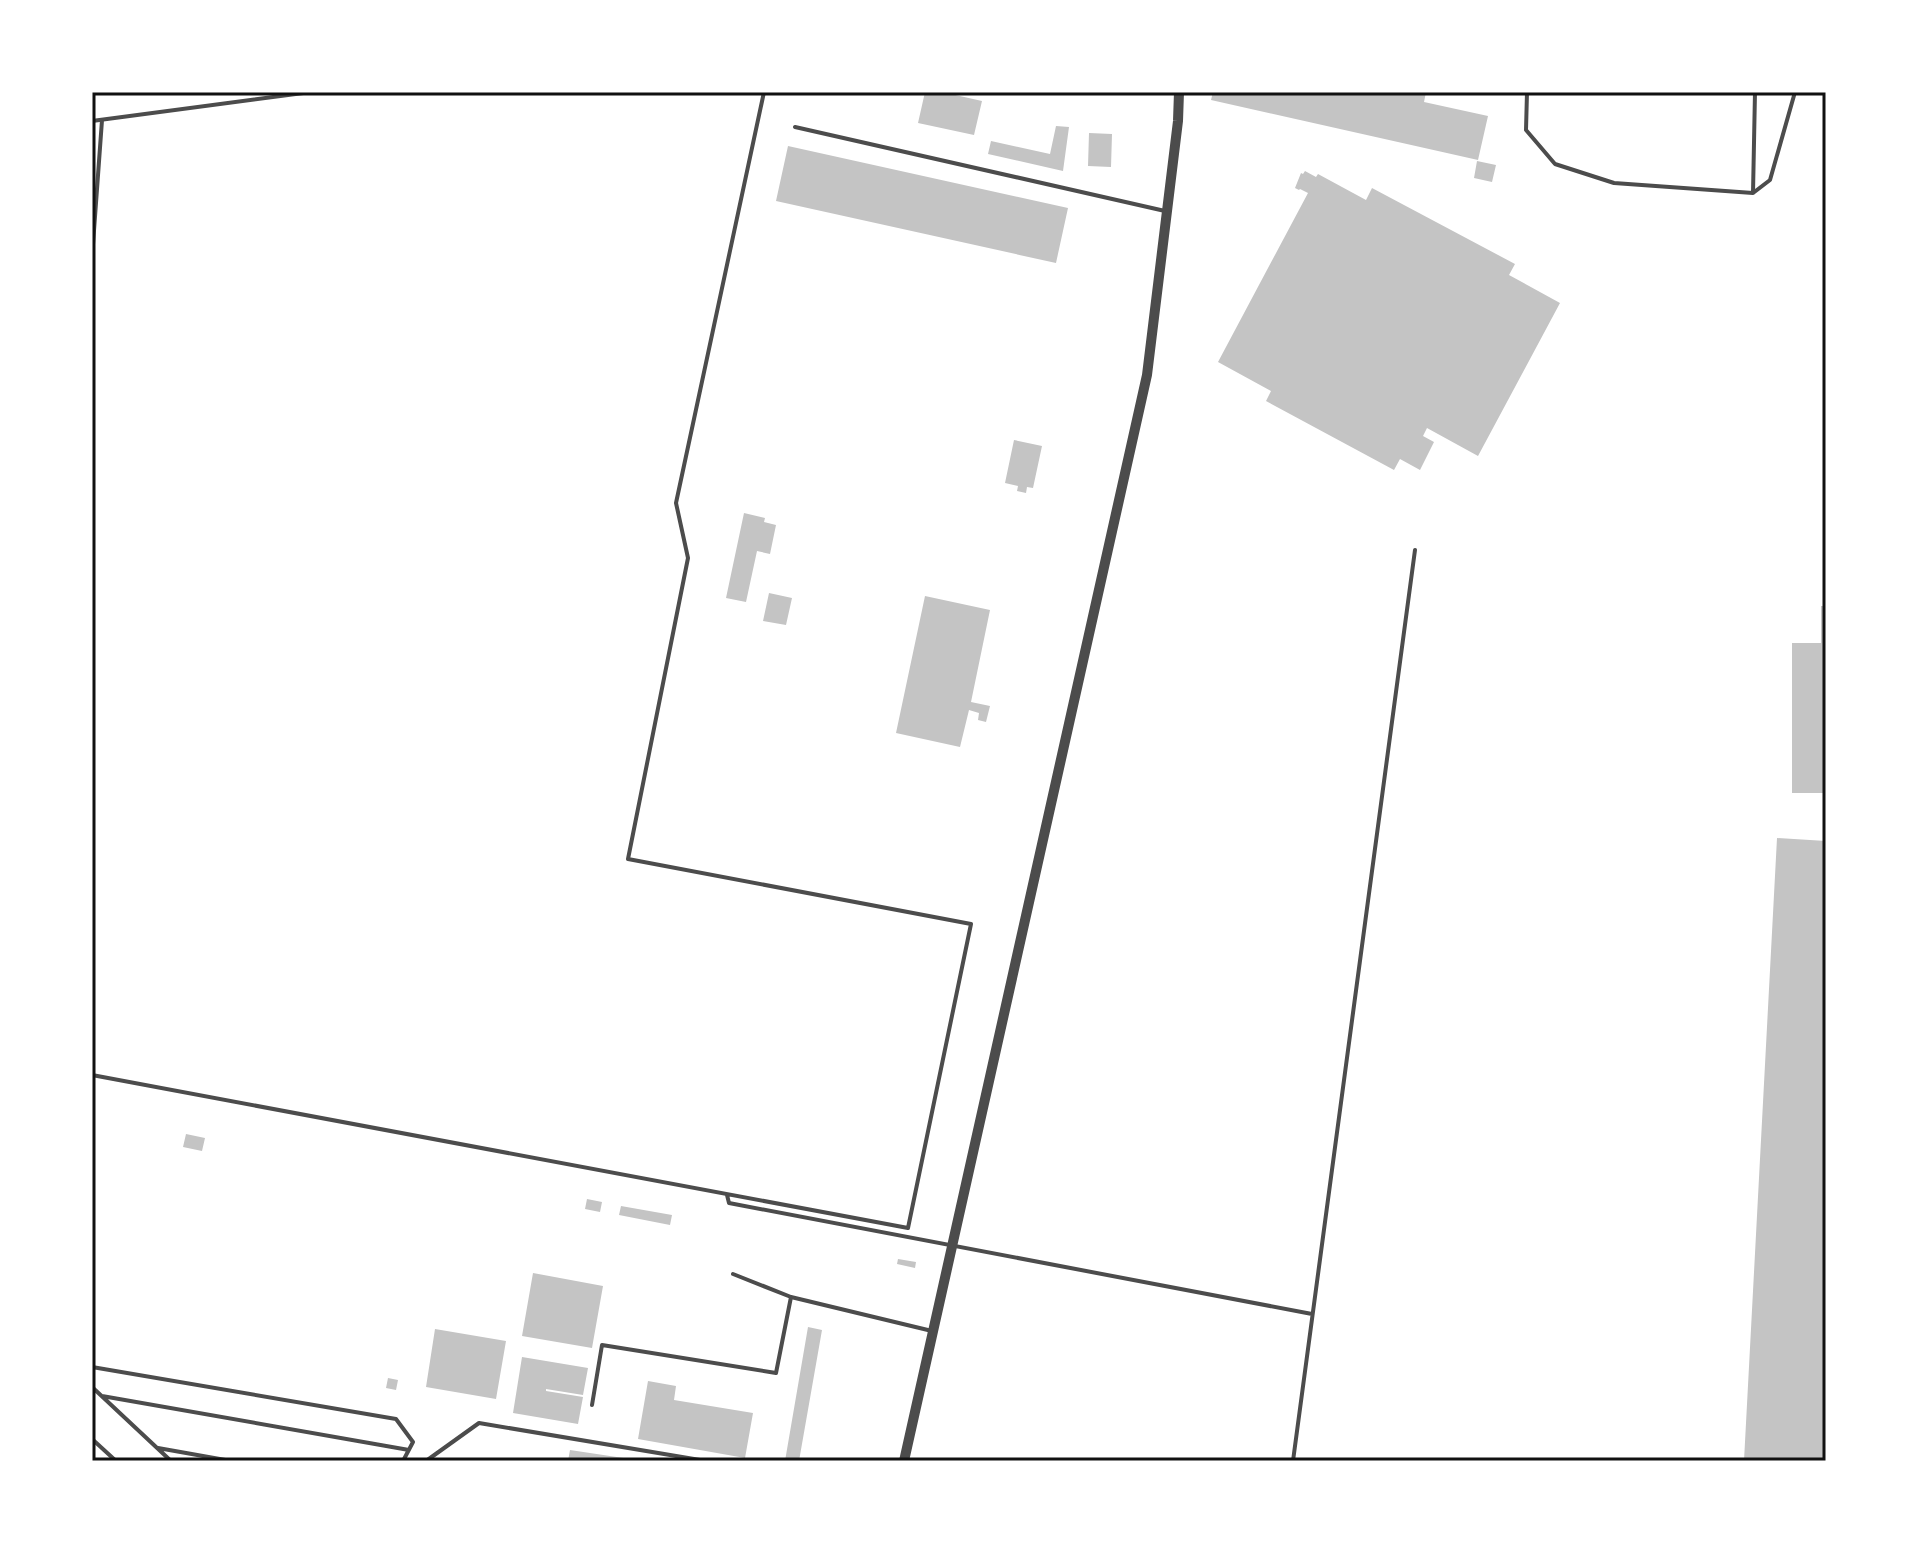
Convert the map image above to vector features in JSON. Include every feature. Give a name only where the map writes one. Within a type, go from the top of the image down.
[{"type":"street","points":[[904,1461],[1147,375],[1179,92]]},
{"type":"lane","points":[[92,121],[311,92]]},
{"type":"lane","points":[[92,1075],[908,1228],[971,924],[628,859],[688,558],[676,503],[764,92]]},
{"type":"lane","points":[[1527,92],[1526,130],[1555,164],[1614,183],[1753,193],[1770,180],[1795,92]]},
{"type":"lane","points":[[1753,193],[1755,92]]},
{"type":"lane","points":[[92,258],[102,120]]},
{"type":"lane","points":[[795,127],[1167,211]]},
{"type":"lane","points":[[1293,1461],[1415,550]]},
{"type":"lane","points":[[727,1194],[729,1203],[787,1215],[1312,1314]]},
{"type":"lane","points":[[733,1274],[791,1297],[932,1331]]},
{"type":"lane","points":[[592,1405],[602,1345],[776,1373],[791,1297]]},
{"type":"lane","points":[[92,1367],[396,1419],[413,1442],[403,1461]]},
{"type":"lane","points":[[92,1387],[171,1461]]},
{"type":"lane","points":[[102,1396],[409,1450]]},
{"type":"lane","points":[[426,1461],[479,1423],[706,1461]]},
{"type":"lane","points":[[92,1439],[116,1461]]},
{"type":"lane","points":[[157,1448],[231,1461]]},
{"type":"building","points":[[925,92],[942,92],[982,101],[974,135],[918,123]]},
{"type":"building","points":[[1213,92],[1426,92],[1424,102],[1488,116],[1478,160],[1211,100]]},
{"type":"building","points":[[1056,126],[1069,127],[1063,171],[988,154],[991,141],[1050,154]]},
{"type":"building","points":[[1089,133],[1112,134],[1111,167],[1088,166]]},
{"type":"building","points":[[788,146],[1068,208],[1056,263],[776,201]]},
{"type":"building","points":[[1477,161],[1496,165],[1492,182],[1474,178]]},
{"type":"building","points":[[1305,171],[1316,177],[1318,174],[1366,200],[1372,188],[1515,264],[1509,275],[1560,303],[1478,456],[1427,428],[1423,436],[1434,442],[1420,470],[1400,459],[1394,470],[1266,401],[1271,391],[1218,362],[1308,193],[1295,188],[1301,173]]},
{"type":"building","points":[[1014,440],[1042,446],[1033,488],[1027,487],[1026,493],[1017,491],[1018,486],[1005,483]]},
{"type":"building","points":[[744,513],[765,518],[764,522],[776,525],[770,554],[757,551],[746,602],[726,598]]},
{"type":"building","points":[[769,593],[792,598],[786,625],[763,621]]},
{"type":"building","points":[[925,596],[990,610],[971,702],[990,706],[986,722],[978,720],[979,713],[969,710],[960,747],[896,733]]},
{"type":"building","points":[[1821,606],[1826,606],[1826,793],[1792,793],[1792,643],[1821,643]]},
{"type":"building","points":[[1777,838],[1826,841],[1826,1461],[1744,1461]]},
{"type":"building","points":[[186,1134],[205,1138],[202,1151],[183,1147]]},
{"type":"building","points":[[587,1199],[602,1202],[600,1212],[585,1209]]},
{"type":"building","points":[[621,1206],[672,1215],[670,1225],[619,1215]]},
{"type":"building","points":[[898,1259],[916,1262],[915,1268],[897,1264]]},
{"type":"building","points":[[533,1273],[603,1286],[592,1348],[522,1336]]},
{"type":"building","points":[[808,1327],[822,1330],[799,1461],[785,1461]]},
{"type":"building","points":[[435,1329],[506,1341],[496,1399],[426,1387]]},
{"type":"building","points":[[522,1357],[588,1368],[583,1395],[546,1389],[583,1397],[578,1424],[513,1413]]},
{"type":"building","points":[[388,1378],[398,1380],[396,1390],[386,1388]]},
{"type":"building","points":[[648,1381],[676,1386],[674,1400],[753,1413],[745,1458],[638,1439]]},
{"type":"building","points":[[570,1450],[630,1459],[630,1461],[568,1461]]}]
